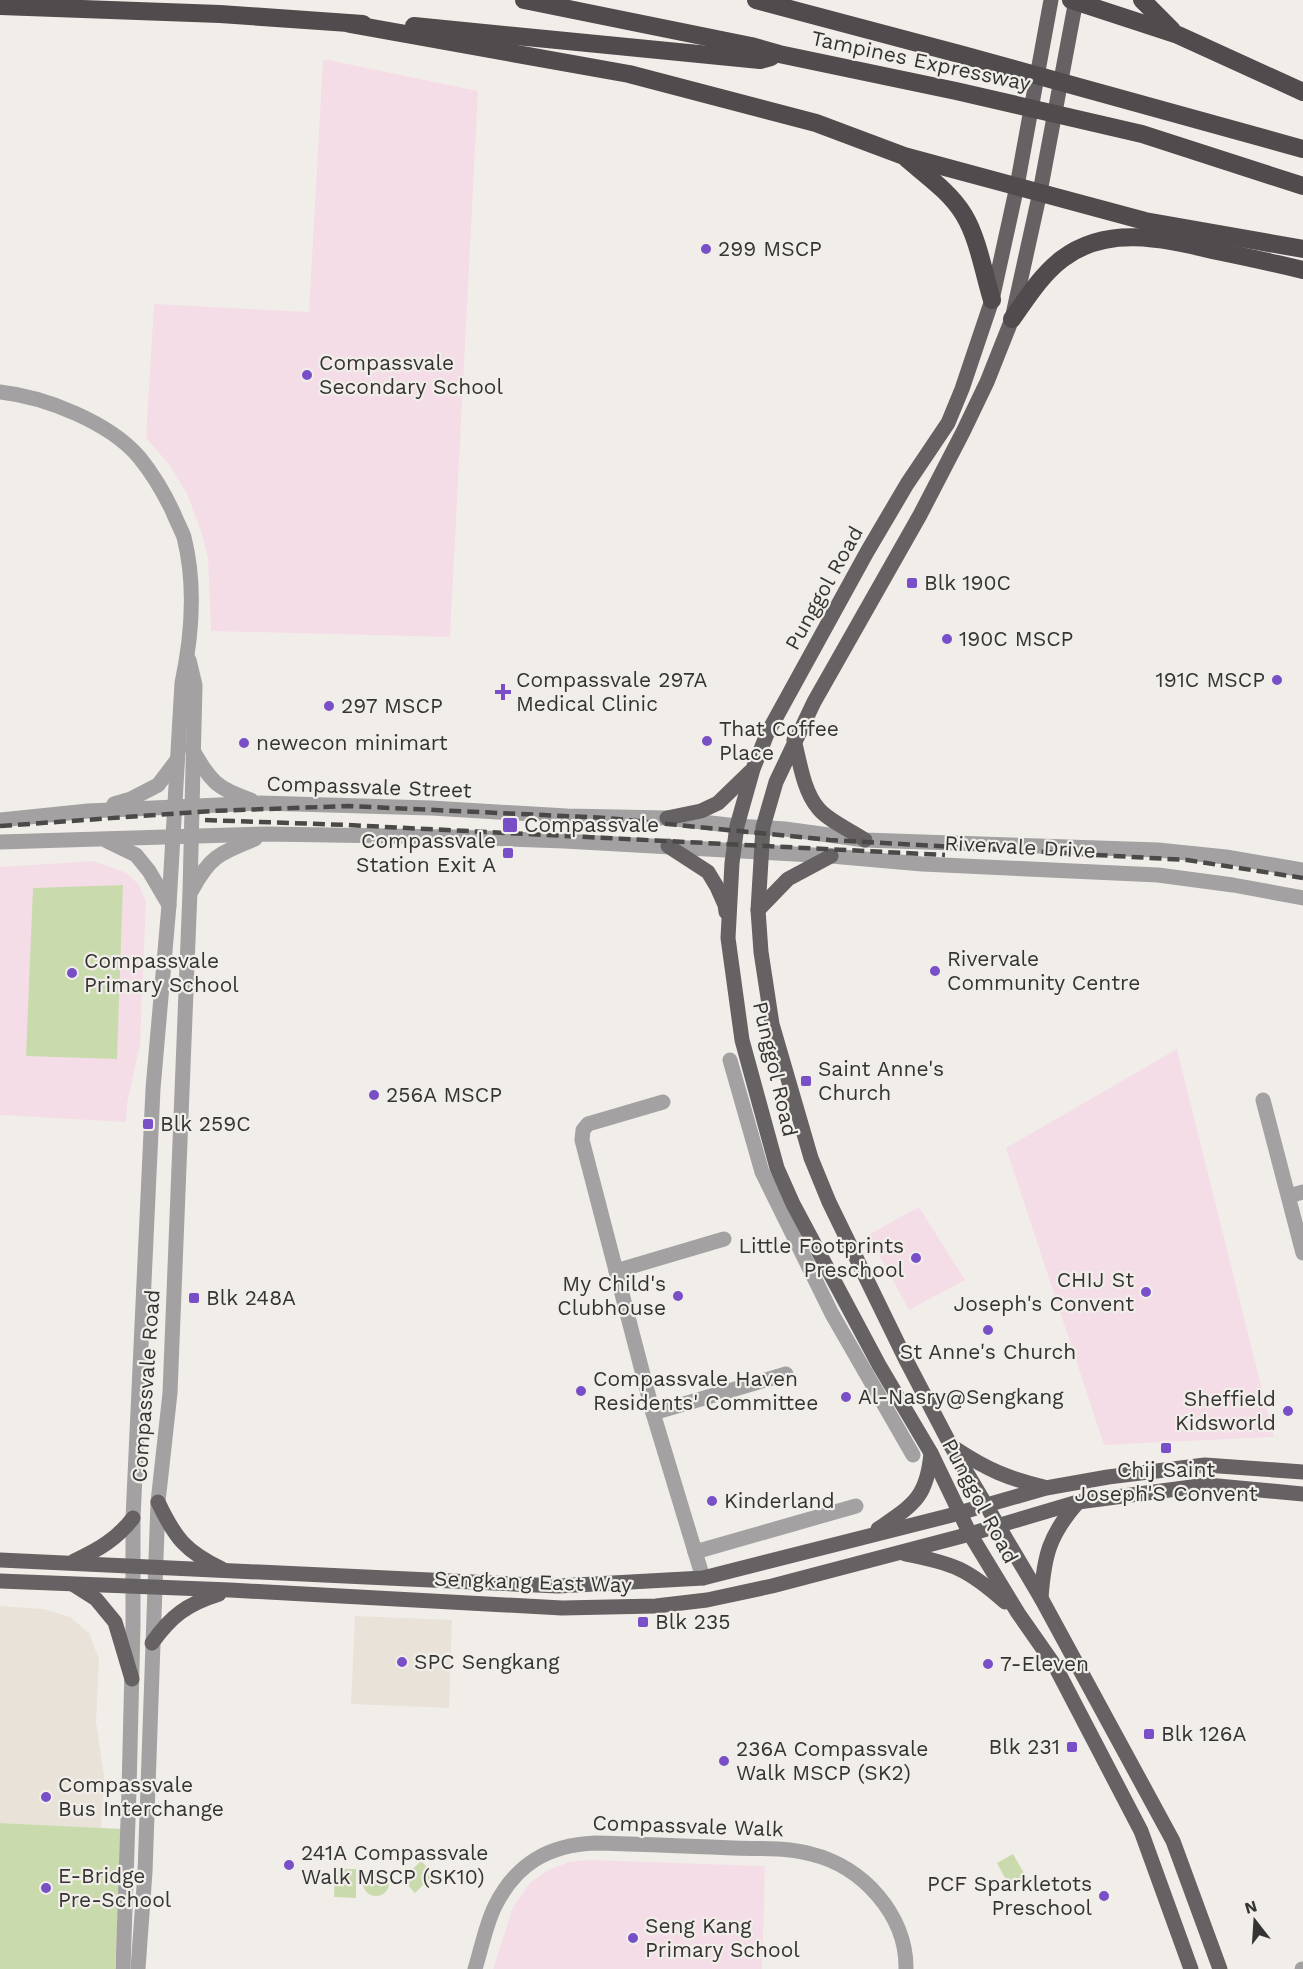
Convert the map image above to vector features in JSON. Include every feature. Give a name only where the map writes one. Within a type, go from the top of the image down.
[{"type":"highway","name":"Tampines Expressway","points":[[524,0],[752,46],[779,54],[956,91],[1142,134],[1303,186]]},
{"type":"highway","name":"Tampines Expressway","points":[[756,0],[1303,149]]},
{"type":"highway","points":[[1074,0],[1178,35],[1303,92]]},
{"type":"highway","points":[[1142,0],[1178,35]]},
{"type":"highway","points":[[0,6],[220,14],[350,24],[427,26],[760,60],[779,54]]},
{"type":"highway","points":[[350,24],[629,74],[816,123],[904,156],[1145,221],[1301,250]]},
{"type":"highway","points":[[904,156],[944,191],[964,215],[992,300]]},
{"type":"highway","points":[[1012,319],[1037,283],[1061,260],[1084,246],[1111,238],[1148,237],[1303,270]]},
{"type":"highway","points":[[1208,249],[1249,241]]},
{"type":"main road","name":"Punggol Road","points":[[1051,0],[1017,186],[992,300],[962,390],[948,423],[907,484],[867,552],[767,734],[753,769],[737,826],[733,851],[728,938],[742,1040],[751,1072],[770,1170],[793,1204],[931,1453],[970,1534],[1018,1613],[1055,1666],[1141,1831],[1191,1969]]},
{"type":"main road","name":"Punggol Road","points":[[1074,0],[1040,192],[1012,319],[987,382],[963,432],[920,515],[814,702],[776,782],[763,827],[758,910],[761,952],[772,1024],[811,1158],[829,1202],[951,1446],[1041,1598],[1173,1841],[1218,1964]]},
{"type":"main road","points":[[794,740],[805,782],[819,810],[866,840]]},
{"type":"main road","points":[[667,818],[701,811],[718,803],[753,769]]},
{"type":"main road","points":[[668,846],[708,872],[725,905],[728,938]]},
{"type":"main road","points":[[758,910],[788,879],[808,866],[831,856]]},
{"type":"main road","points":[[951,1446],[984,1468],[1046,1488]]},
{"type":"main road","points":[[869,1535],[907,1509],[921,1494],[929,1475],[931,1453]]},
{"type":"main road","name":"Sengkang East Way","points":[[0,1560],[558,1586],[703,1578],[960,1513],[1046,1488],[1108,1477],[1205,1466],[1303,1472]]},
{"type":"main road","name":"Sengkang East Way","points":[[0,1581],[230,1590],[562,1608],[656,1606],[707,1600],[772,1586],[970,1534],[1078,1502],[1207,1485],[1303,1494]]},
{"type":"main road","points":[[158,1502],[171,1530],[179,1540],[206,1562],[227,1572]]},
{"type":"main road","points":[[1041,1598],[1044,1562],[1051,1542],[1061,1521],[1078,1502]]},
{"type":"main road","points":[[71,1562],[108,1544],[123,1532],[133,1518]]},
{"type":"main road","points":[[899,1552],[940,1560],[964,1570],[983,1582],[1018,1613]]},
{"type":"main road","points":[[74,1585],[96,1599],[115,1622],[132,1679]]},
{"type":"main road","points":[[152,1643],[166,1623],[186,1609],[201,1599],[230,1590]]},
{"type":"street","points":[[0,392],[41,400],[69,410],[118,439],[138,456],[163,491],[183,535],[192,588],[188,654]]},
{"type":"street","name":"Compassvale Road","points":[[138,1969],[145,1872],[158,1502],[170,1393],[190,891],[195,685],[188,654]]},
{"type":"street","name":"Compassvale Road","points":[[123,1969],[132,1679],[133,1518],[153,1089],[169,905],[182,683],[188,654]]},
{"type":"street","points":[[192,749],[207,774],[227,792],[260,803]]},
{"type":"street","points":[[88,812],[131,799],[158,785],[177,760]]},
{"type":"street","name":"Compassvale Street","points":[[0,820],[88,812],[260,803],[667,818],[737,826]]},
{"type":"street","name":"Rivervale Drive","points":[[737,826],[763,827],[866,840],[1158,850],[1226,857],[1303,870]]},
{"type":"street","points":[[190,891],[203,869],[214,858],[229,849],[266,834]]},
{"type":"street","points":[[0,842],[266,834],[453,837],[733,851]]},
{"type":"street","points":[[105,839],[136,855],[149,871],[169,905]]},
{"type":"street","name":"Rivervale Drive","points":[[733,851],[922,864],[1158,875],[1233,885],[1303,898]]},
{"type":"street","points":[[730,1059],[770,1170],[832,1314],[912,1455]]},
{"type":"street","points":[[735,1077],[751,1072]]},
{"type":"street","points":[[1263,1100],[1296,1194],[1303,1253]]},
{"type":"street","points":[[663,1102],[588,1124],[583,1130],[582,1140],[653,1413],[703,1578]]},
{"type":"street","points":[[616,1271],[724,1239]]},
{"type":"street","points":[[832,1314],[847,1305]]},
{"type":"street","points":[[653,1413],[786,1374]]},
{"type":"street","points":[[891,1418],[906,1410]]},
{"type":"street","points":[[695,1552],[856,1506]]},
{"type":"street","name":"Compassvale Walk","points":[[476,1969],[493,1908],[507,1885],[518,1873],[539,1856],[555,1849],[576,1844],[595,1843],[784,1850],[822,1857],[851,1872],[868,1884],[880,1897],[898,1929],[904,1946],[906,1969]]},
{"type":"street","points":[[1218,1964],[1230,1969]]},
{"type":"shaded area","name":"Compassvale Secondary School","points":[[323,59],[478,91],[450,637],[211,631],[208,558],[201,531],[187,494],[169,464],[146,438],[154,304],[309,312]]},
{"type":"shaded area","name":"Compassvale Primary School","points":[[93,861],[127,873],[139,885],[146,901],[140,1044],[127,1104],[126,1122],[0,1115],[0,867]]},
{"type":"shaded area","name":"CHIJ St Joseph's Convent","points":[[1177,1049],[1274,1437],[1104,1445],[1006,1148]]},
{"type":"shaded area","name":"Little Footprints Preschool","points":[[919,1207],[965,1280],[909,1310],[868,1235]]},
{"type":"shaded area","name":"Compassvale Bus Interchange","points":[[0,1606],[43,1609],[70,1617],[89,1633],[99,1659],[96,1722],[104,1776],[101,1828],[0,1823]]},
{"type":"shaded area","name":"SPC Sengkang","points":[[355,1616],[452,1620],[449,1708],[351,1704]]},
{"type":"shaded area","name":"Seng Kang Primary School","points":[[590,1860],[765,1866],[762,1969],[493,1969],[513,1907],[530,1883],[548,1870],[569,1862]]},
{"type":"green space","points":[[123,885],[117,1059],[26,1056],[33,888]]},
{"type":"green space","name":"E-Bridge Pre-School","points":[[0,1823],[122,1829],[115,1969],[0,1969]]},
{"type":"green space","points":[[1013,1854],[1028,1880],[1011,1889],[997,1863]]},
{"type":"green space","points":[[421,1861],[434,1874],[415,1893],[402,1879]]},
{"type":"green space","points":[[335,1869],[356,1869],[356,1898],[334,1897]]},
{"type":"green space","points":[[376,1870],[385,1874],[389,1883],[385,1892],[376,1896],[367,1892],[363,1883],[367,1874]]},
{"type":"railway","points":[[0,826],[212,811],[348,806],[607,818],[830,840],[1187,860],[1303,878]]},
{"type":"railway","points":[[205,820],[945,855]]},
{"type":"place","name":"299 MSCP","points":[[706,249]]},
{"type":"place","name":"Compassvale Secondary School","points":[[307,375]]},
{"type":"place","name":"Blk 190C","points":[[912,583]]},
{"type":"place","name":"190C MSCP","points":[[947,639]]},
{"type":"place","name":"191C MSCP","points":[[1277,680]]},
{"type":"place","name":"Compassvale 297A Medical Clinic","points":[[503,692]]},
{"type":"place","name":"297 MSCP","points":[[329,706]]},
{"type":"place","name":"That Coffee Place","points":[[707,741]]},
{"type":"place","name":"newecon minimart","points":[[244,743]]},
{"type":"place","name":"Compassvale","points":[[510,825]]},
{"type":"place","name":"Compassvale Station Exit A","points":[[508,853]]},
{"type":"place","name":"Rivervale Community Centre","points":[[935,971]]},
{"type":"place","name":"Compassvale Primary School","points":[[72,973]]},
{"type":"place","name":"Saint Anne's Church","points":[[806,1081]]},
{"type":"place","name":"256A MSCP","points":[[374,1095]]},
{"type":"place","name":"Blk 259C","points":[[148,1124]]},
{"type":"place","name":"Little Footprints Preschool","points":[[916,1258]]},
{"type":"place","name":"CHIJ St Joseph's Convent","points":[[1146,1292]]},
{"type":"place","name":"My Child's Clubhouse","points":[[678,1296]]},
{"type":"place","name":"Blk 248A","points":[[194,1298]]},
{"type":"place","name":"St Anne's Church","points":[[988,1330]]},
{"type":"place","name":"Compassvale Haven Residents' Committee","points":[[581,1391]]},
{"type":"place","name":"Al-Nasry@Sengkang","points":[[846,1397]]},
{"type":"place","name":"Sheffield Kidsworld","points":[[1288,1411]]},
{"type":"place","name":"Chij Saint Joseph'S Convent","points":[[1166,1448]]},
{"type":"place","name":"Kinderland","points":[[712,1501]]},
{"type":"place","name":"Blk 235","points":[[643,1622]]},
{"type":"place","name":"SPC Sengkang","points":[[402,1662]]},
{"type":"place","name":"7-Eleven","points":[[988,1664]]},
{"type":"place","name":"Blk 126A","points":[[1149,1734]]},
{"type":"place","name":"Blk 231","points":[[1072,1747]]},
{"type":"place","name":"236A Compassvale Walk MSCP (SK2)","points":[[724,1761]]},
{"type":"place","name":"Compassvale Bus Interchange","points":[[46,1797]]},
{"type":"place","name":"241A Compassvale Walk MSCP (SK10)","points":[[289,1865]]},
{"type":"place","name":"E-Bridge Pre-School","points":[[46,1888]]},
{"type":"place","name":"PCF Sparkletots Preschool","points":[[1104,1896]]},
{"type":"place","name":"Seng Kang Primary School","points":[[633,1938]]}]
